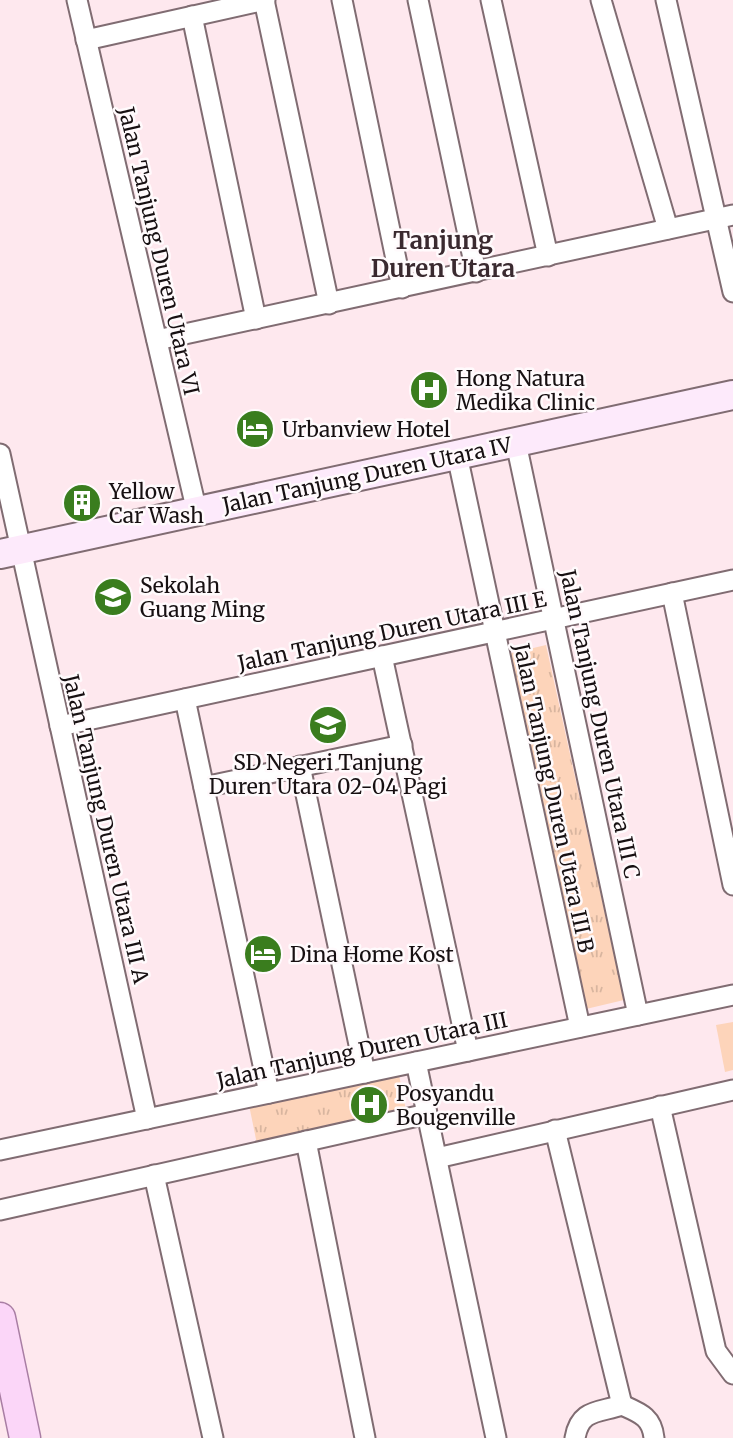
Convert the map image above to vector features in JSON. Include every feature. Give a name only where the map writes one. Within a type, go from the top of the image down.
[{"type":"main road","points":[[0,1318],[25,1438]]},
{"type":"main road","points":[[0,1415],[5,1438]]},
{"type":"street","name":"Jalan Tanjung Duren Utara VI","points":[[77,0],[197,512]]},
{"type":"street","points":[[86,40],[265,0],[329,304]]},
{"type":"street","points":[[342,0],[402,288]]},
{"type":"street","points":[[418,0],[476,272]]},
{"type":"street","points":[[491,0],[548,256]]},
{"type":"street","points":[[601,0],[667,229]]},
{"type":"street","points":[[666,0],[725,217],[733,292]]},
{"type":"street","points":[[192,16],[256,319]]},
{"type":"street","points":[[157,340],[725,217]]},
{"type":"street","name":"Jalan Tanjung Duren Utara IV","points":[[10,552],[733,395]]},
{"type":"street","name":"Jalan Tanjung Duren Utara III C","points":[[516,443],[638,1015]]},
{"type":"street","name":"Jalan Tanjung Duren Utara III A","points":[[0,454],[10,552],[60,726],[147,1119]]},
{"type":"street","name":"Jalan Tanjung Duren Utara III B","points":[[457,456],[580,1027]]},
{"type":"street","name":"Jalan Tanjung Duren Utara III E","points":[[60,726],[733,580]]},
{"type":"street","points":[[672,593],[733,885]]},
{"type":"street","points":[[382,656],[468,1051]]},
{"type":"street","points":[[185,699],[269,1093]]},
{"type":"street","points":[[204,787],[401,745]]},
{"type":"street","points":[[300,766],[365,1073]]},
{"type":"street","name":"Jalan Tanjung Duren Utara III","points":[[0,1150],[733,995]]},
{"type":"street","points":[[416,1062],[496,1438]]},
{"type":"street","points":[[437,1158],[733,1090]]},
{"type":"street","points":[[660,1107],[716,1351],[733,1374]]},
{"type":"street","points":[[0,1210],[427,1114]]},
{"type":"street","points":[[555,1130],[622,1405]]},
{"type":"street","points":[[306,1141],[365,1438]]},
{"type":"street","points":[[154,1175],[213,1438]]},
{"type":"street","points":[[575,1438],[577,1424],[582,1418],[622,1405],[645,1415],[650,1421],[654,1438]]},
{"type":"green space","points":[[546,645],[624,1000],[586,1009],[508,654]]},
{"type":"green space","points":[[733,1022],[733,1070],[725,1072],[716,1025]]},
{"type":"green space","points":[[399,1075],[409,1125],[259,1154],[249,1105]]},
{"type":"place","name":"Hong Natura Medika Clinic","points":[[429,390]]},
{"type":"place","name":"Urbanview Hotel","points":[[255,429]]},
{"type":"place","name":"Yellow Car Wash","points":[[82,503]]},
{"type":"place","name":"Sekolah Guang Ming","points":[[113,597]]},
{"type":"place","name":"SD Negeri Tanjung Duren Utara 02-04 Pagi","points":[[328,725]]},
{"type":"place","name":"Dina Home Kost","points":[[263,954]]},
{"type":"place","name":"Posyandu Bougenville","points":[[369,1105]]},
{"type":"district","name":"Tanjung Duren Utara","points":[[443,254]]}]
